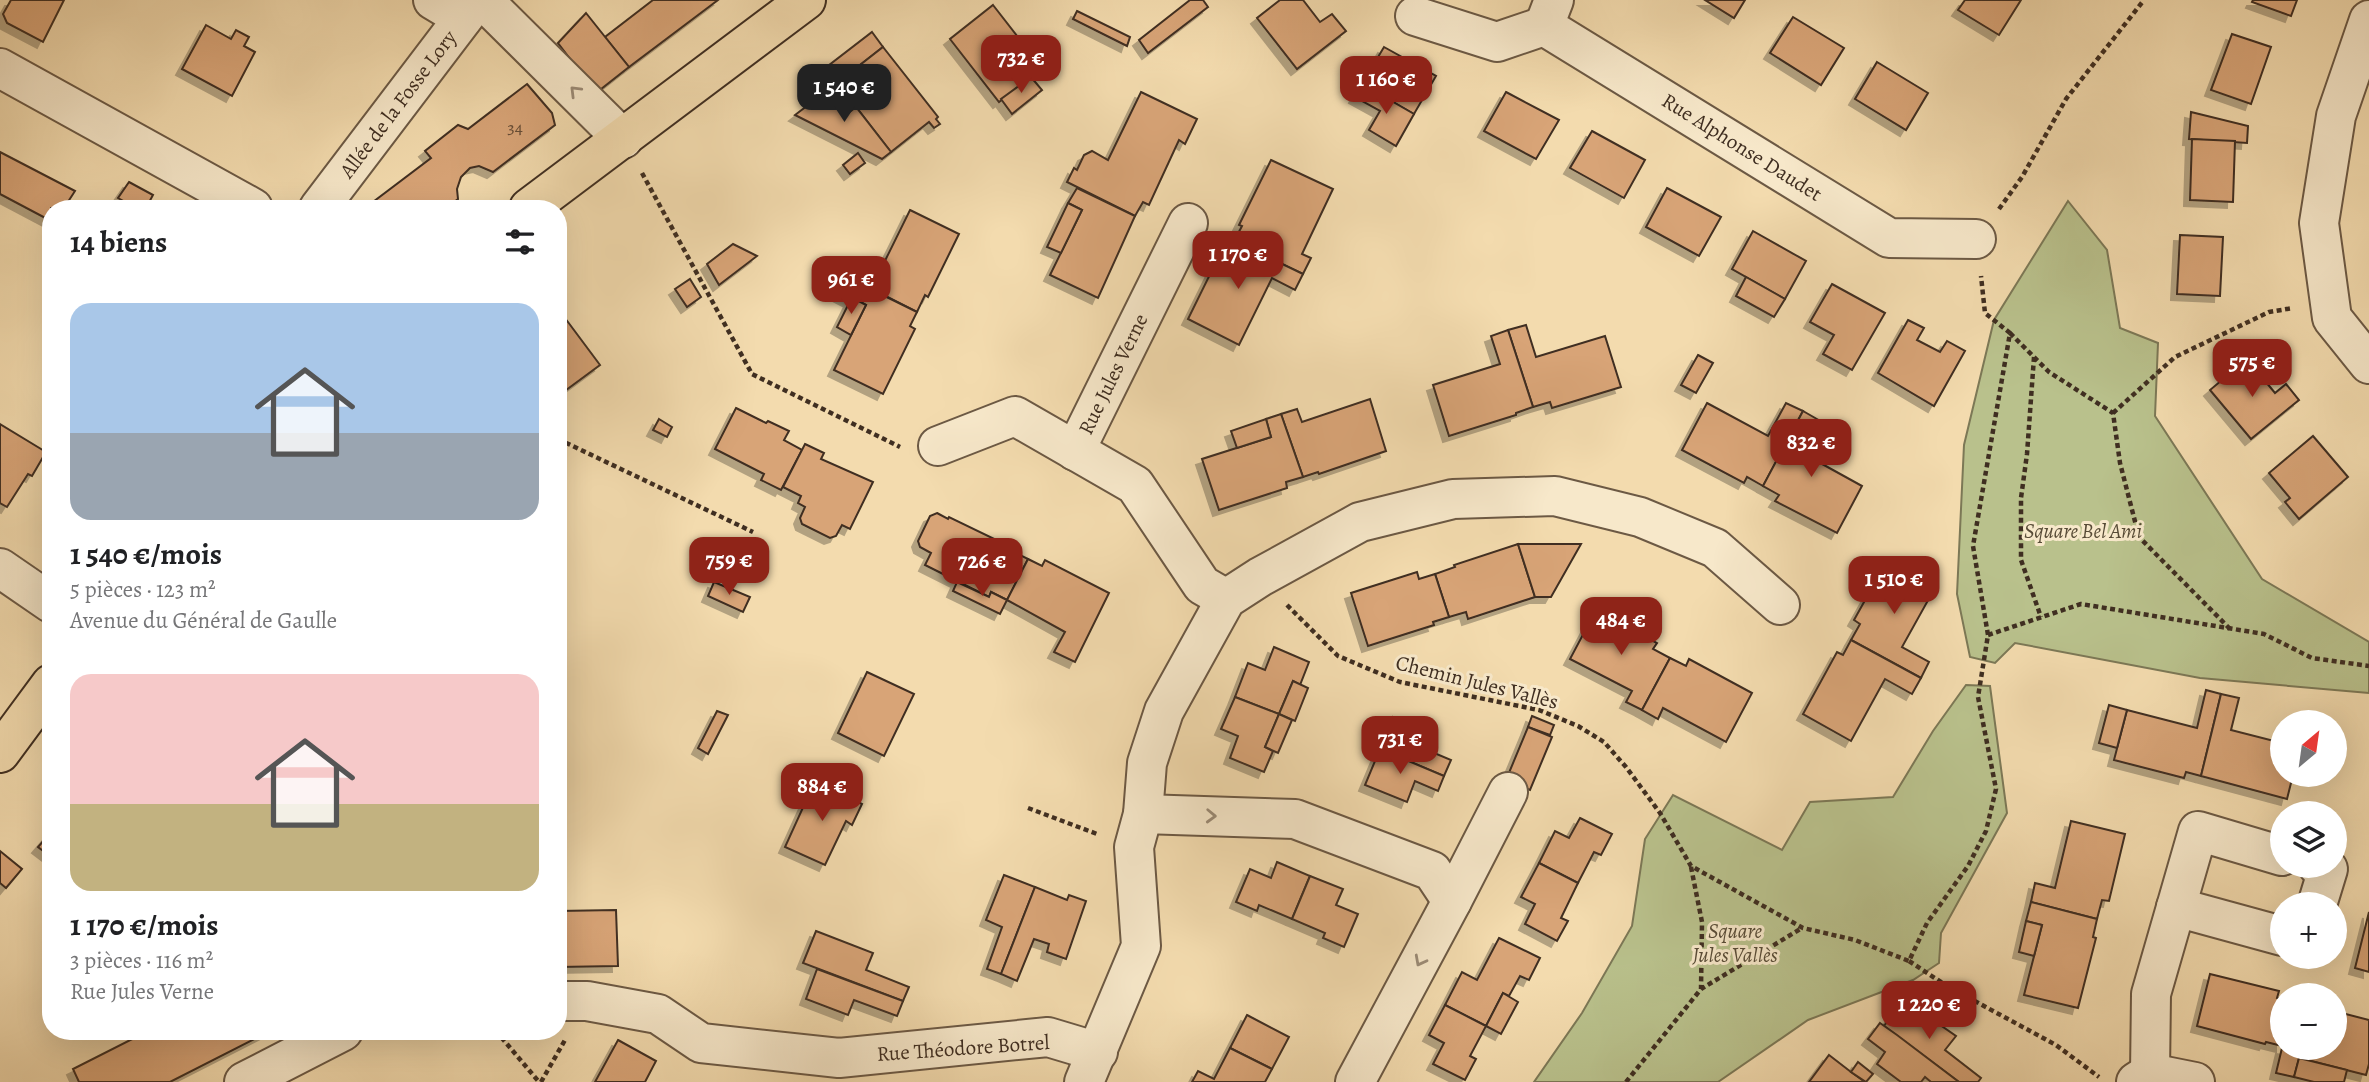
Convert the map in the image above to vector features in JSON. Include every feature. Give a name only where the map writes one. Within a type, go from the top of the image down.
[{"type":"main road","points":[[540,200],[806,0]]},
{"type":"main road","points":[[0,753],[42,696]]},
{"type":"street","name":"Allée de la Fosse Lory","points":[[325,200],[464,4],[623,139]]},
{"type":"street","name":"Rue Alphonse Daudet","points":[[1549,13],[1889,238],[1976,239]]},
{"type":"street","points":[[1415,16],[1497,42],[1549,13]]},
{"type":"street","points":[[2369,20],[2336,116],[2319,223],[2332,318],[2369,364]]},
{"type":"street","points":[[0,68],[239,200]]},
{"type":"street","name":"Rue Jules Verne","points":[[1076,451],[1188,223]]},
{"type":"street","name":"Rue Jules Verne","points":[[938,446],[1015,416],[1135,485],[1202,584],[1226,599]]},
{"type":"street","points":[[1091,1067],[1141,946],[1139,831],[1147,763],[1164,711],[1226,599],[1260,577],[1360,522],[1453,499],[1555,496],[1640,517],[1715,548],[1780,605]]},
{"type":"street","points":[[0,569],[42,597]]},
{"type":"street","points":[[1355,1082],[1508,792]]},
{"type":"street","points":[[1139,831],[1295,819],[1432,871],[1452,901]]},
{"type":"street","points":[[2195,1082],[2143,1078],[2151,994],[2198,831],[2270,852]]},
{"type":"street","points":[[2176,908],[2270,933]]},
{"type":"street","name":"Rue Théodore Botrel","points":[[567,1002],[587,1001],[658,1014],[701,1043],[839,1058],[1048,1037],[1091,1067]]},
{"type":"street","points":[[244,1082],[326,1040]]},
{"type":"path","points":[[1985,313],[1976,239],[2022,177],[2066,99],[2144,0]]},
{"type":"path","points":[[623,139],[752,374],[905,449],[938,446]]},
{"type":"path","points":[[2113,413],[2175,357],[2269,312],[2331,301]]},
{"type":"path","points":[[1977,309],[2010,333],[2049,372],[2113,413],[2120,463],[2139,537],[2232,631]]},
{"type":"path","points":[[1909,961],[1927,923],[1968,866],[1986,831],[1996,789],[1978,696],[1988,635],[1973,546],[2010,333]]},
{"type":"path","points":[[2034,357],[2021,498],[2021,560],[2041,617]]},
{"type":"path","points":[[567,443],[753,532]]},
{"type":"path","name":"Chemin Jules Vallès","points":[[1260,577],[1338,656],[1401,682],[1539,710],[1578,726],[1604,742],[1660,813],[1691,866]]},
{"type":"path","points":[[1988,635],[2081,604],[2232,631],[2264,634],[2312,658],[2369,666]]},
{"type":"path","points":[[1028,808],[1139,831]]},
{"type":"path","points":[[1691,866],[1803,928],[1855,940],[1909,961],[1947,986],[2056,1045],[2106,1082]]},
{"type":"path","points":[[1691,866],[1702,922],[1701,989]]},
{"type":"path","points":[[1626,1082],[1701,989],[1803,928]]},
{"type":"path","points":[[504,1040],[539,1082]]},
{"type":"green space","name":"Square Bel Ami","points":[[2068,201],[2107,250],[2120,328],[2158,343],[2155,416],[2262,579],[2369,642],[2369,693],[2200,678],[2015,643],[1995,663],[1970,657],[1957,594],[1964,445],[1994,320]]},
{"type":"green space","name":"Square Jules Vallès","points":[[1966,685],[1990,686],[2007,813],[1941,933],[1939,963],[1913,980],[1808,1020],[1718,1082],[1534,1082],[1582,1013],[1632,926],[1645,839],[1673,795],[1782,850],[1810,802],[1893,797],[1933,731]]},
{"type":"building","points":[[11,0],[64,0],[43,42],[7,23],[3,14]]},
{"type":"building","points":[[653,0],[718,0],[629,67],[605,37]]},
{"type":"building","points":[[1190,0],[1203,0],[1208,7],[1148,53],[1139,40]]},
{"type":"building","points":[[1280,0],[1303,0],[1320,22],[1332,14],[1346,31],[1297,69],[1257,18]]},
{"type":"building","points":[[1705,0],[1745,0],[1734,18]]},
{"type":"building","points":[[1965,0],[2021,0],[1999,35],[1958,10]]},
{"type":"building","points":[[2297,0],[2291,16],[2252,2]]},
{"type":"building","points":[[993,5],[1042,68],[999,102],[950,39]]},
{"type":"building","points":[[1077,11],[1130,37],[1127,46],[1073,19]]},
{"type":"building","points":[[586,13],[629,67],[596,93],[558,43]]},
{"type":"building","points":[[1793,17],[1844,48],[1821,85],[1770,53]]},
{"type":"building","points":[[206,25],[231,39],[236,30],[249,37],[244,46],[255,52],[232,96],[182,69]]},
{"type":"building","points":[[872,32],[883,47],[836,84],[824,69]]},
{"type":"building","points":[[2232,34],[2271,47],[2251,104],[2211,90]]},
{"type":"building","points":[[883,47],[938,117],[936,119],[940,124],[934,128],[929,122],[891,152],[856,107],[847,114],[828,90]]},
{"type":"building","points":[[1384,47],[1436,76],[1414,114],[1362,84]]},
{"type":"building","points":[[1877,62],[1928,93],[1906,130],[1855,99]]},
{"type":"building","points":[[1031,77],[1042,90],[1012,114],[1001,99]]},
{"type":"building","points":[[527,84],[552,113],[555,125],[493,172],[479,166],[470,168],[461,177],[457,200],[376,200],[431,158],[425,151],[458,125],[468,129]]},
{"type":"building","points":[[1362,84],[1414,114],[1396,146],[1369,130],[1380,111],[1355,97]]},
{"type":"building","points":[[828,90],[847,114],[856,107],[891,152],[882,159],[795,115]]},
{"type":"building","points":[[1141,92],[1197,119],[1185,144],[1179,140],[1149,205],[1143,202],[1135,216],[1067,182],[1084,155],[1092,151],[1108,160]]},
{"type":"building","points":[[1506,92],[1559,120],[1536,159],[1484,131]]},
{"type":"building","points":[[2191,112],[2248,126],[2247,143],[2189,139]]},
{"type":"building","points":[[1592,131],[1645,160],[1624,198],[1570,168]]},
{"type":"building","points":[[2192,139],[2235,141],[2233,202],[2190,200]]},
{"type":"building","points":[[0,152],[75,191],[69,200],[42,200],[42,216],[0,194]]},
{"type":"building","points":[[858,153],[865,163],[850,174],[843,165]]},
{"type":"building","points":[[1271,160],[1333,189],[1302,254],[1311,258],[1303,274],[1234,241]]},
{"type":"building","points":[[129,182],[153,195],[150,200],[118,198]]},
{"type":"building","points":[[1077,188],[1135,216],[1098,298],[1050,275],[1082,210],[1068,203]]},
{"type":"building","points":[[1667,188],[1721,217],[1699,256],[1646,227]]},
{"type":"building","points":[[1068,203],[1082,210],[1061,253],[1047,247]]},
{"type":"building","points":[[910,210],[959,234],[928,297],[925,295],[917,312],[858,282],[866,266],[879,273]]},
{"type":"building","points":[[1753,231],[1806,261],[1785,299],[1732,269]]},
{"type":"building","points":[[2180,235],[2223,237],[2220,296],[2177,294]]},
{"type":"building","points":[[1234,241],[1303,274],[1295,290],[1272,278],[1239,345],[1188,319],[1221,252],[1227,256]]},
{"type":"building","points":[[733,244],[757,256],[719,285],[707,264]]},
{"type":"building","points":[[842,275],[917,312],[910,326],[915,329],[883,394],[834,370],[866,305],[855,299],[850,301],[833,292]]},
{"type":"building","points":[[1746,277],[1785,299],[1774,317],[1736,296]]},
{"type":"building","points":[[690,279],[701,297],[687,307],[675,289]]},
{"type":"building","points":[[1832,284],[1885,313],[1852,370],[1823,354],[1834,335],[1810,322]]},
{"type":"building","points":[[855,299],[866,305],[851,335],[837,327],[850,301]]},
{"type":"building","points":[[1908,320],[1924,328],[1917,340],[1940,352],[1947,341],[1965,351],[1934,406],[1878,373]]},
{"type":"building","points":[[567,321],[600,365],[567,389]]},
{"type":"building","points":[[1526,325],[1536,357],[1605,336],[1621,387],[1552,408],[1550,402],[1533,407],[1508,330]]},
{"type":"building","points":[[1508,330],[1533,407],[1449,436],[1433,385],[1500,364],[1491,336]]},
{"type":"building","points":[[1698,355],[1713,363],[1696,393],[1681,385]]},
{"type":"building","points":[[2247,359],[2275,393],[2286,384],[2299,400],[2251,439],[2210,390]]},
{"type":"building","points":[[1370,399],[1386,451],[1303,477],[1281,414],[1297,409],[1302,422]]},
{"type":"building","points":[[1707,403],[1768,436],[1786,403],[1803,411],[1763,486],[1747,477],[1744,483],[1682,450]]},
{"type":"building","points":[[736,408],[789,431],[784,440],[802,450],[781,490],[761,480],[764,474],[715,449]]},
{"type":"building","points":[[1803,411],[1836,430],[1830,440],[1816,432],[1804,454],[1862,486],[1837,533],[1775,501],[1779,495],[1763,486]]},
{"type":"building","points":[[1281,414],[1303,477],[1286,482],[1287,488],[1219,510],[1202,459],[1271,437],[1266,419]]},
{"type":"building","points":[[659,419],[672,427],[667,437],[653,430]]},
{"type":"building","points":[[1266,419],[1271,437],[1237,448],[1231,431]]},
{"type":"building","points":[[0,424],[42,450],[42,459],[32,476],[28,474],[7,507],[0,503]]},
{"type":"building","points":[[2313,436],[2348,477],[2299,519],[2285,502],[2290,498],[2269,473]]},
{"type":"building","points":[[805,444],[824,453],[821,459],[873,482],[850,529],[842,525],[836,536],[830,538],[802,524],[800,518],[805,507],[798,503],[801,496],[783,487]]},
{"type":"building","points":[[937,513],[1013,548],[1012,551],[1028,559],[1007,600],[991,592],[989,597],[925,565],[931,553],[920,547],[918,541],[930,516]]},
{"type":"building","points":[[1518,544],[1535,597],[1468,619],[1466,612],[1449,617],[1435,574]]},
{"type":"building","points":[[1518,544],[1581,544],[1551,597],[1535,597]]},
{"type":"building","points":[[1028,559],[1042,566],[1045,560],[1109,593],[1075,662],[1054,652],[1065,632],[1007,600]]},
{"type":"building","points":[[1888,559],[1936,586],[1902,647],[1929,662],[1921,678],[1851,640],[1860,624],[1854,620]]},
{"type":"building","points":[[1417,572],[1419,579],[1435,574],[1449,617],[1433,622],[1434,625],[1368,646],[1351,593]]},
{"type":"building","points":[[714,582],[750,597],[743,612],[708,596]]},
{"type":"building","points":[[957,582],[989,597],[991,592],[1007,600],[1000,614],[953,591]]},
{"type":"building","points":[[1596,610],[1657,643],[1653,649],[1670,658],[1642,710],[1626,702],[1632,691],[1570,659]]},
{"type":"building","points":[[1851,640],[1921,678],[1912,694],[1885,679],[1851,741],[1803,714],[1837,652],[1843,655]]},
{"type":"building","points":[[1274,647],[1309,662],[1300,685],[1293,681],[1279,714],[1235,697],[1248,663],[1265,670]]},
{"type":"building","points":[[1670,658],[1686,666],[1689,659],[1752,693],[1726,742],[1663,708],[1658,719],[1642,710]]},
{"type":"building","points":[[867,672],[914,694],[884,756],[838,733]]},
{"type":"building","points":[[1293,681],[1308,688],[1295,721],[1279,714]]},
{"type":"building","points":[[2206,690],[2221,694],[2201,776],[2186,772],[2184,778],[2114,760],[2127,710],[2197,728]]},
{"type":"building","points":[[2221,694],[2239,698],[2231,730],[2270,740],[2270,788],[2290,788],[2287,799],[2201,776]]},
{"type":"building","points":[[1235,697],[1279,714],[1265,747],[1273,751],[1264,772],[1230,758],[1238,736],[1221,729]]},
{"type":"building","points":[[2109,705],[2127,710],[2117,748],[2099,743]]},
{"type":"building","points":[[717,711],[728,715],[708,754],[698,748]]},
{"type":"building","points":[[1279,714],[1292,720],[1278,753],[1265,747]]},
{"type":"building","points":[[1532,716],[1554,725],[1550,735],[1528,727]]},
{"type":"building","points":[[1393,717],[1434,734],[1427,750],[1451,760],[1444,776],[1380,749]]},
{"type":"building","points":[[1528,727],[1552,737],[1530,790],[1506,780]]},
{"type":"building","points":[[1380,749],[1444,776],[1438,791],[1415,781],[1407,802],[1365,785]]},
{"type":"building","points":[[815,781],[862,804],[852,825],[846,821],[825,865],[785,847]]},
{"type":"building","points":[[1580,818],[1612,834],[1601,855],[1594,852],[1578,883],[1539,863],[1555,831],[1569,838]]},
{"type":"building","points":[[2071,821],[2125,834],[2109,901],[2102,900],[2097,919],[2031,902],[2035,883],[2055,888]]},
{"type":"building","points":[[0,851],[22,869],[6,888],[0,883]]},
{"type":"building","points":[[1277,862],[1310,876],[1292,919],[1259,905],[1257,911],[1236,902],[1250,869],[1271,878]]},
{"type":"building","points":[[1539,863],[1578,883],[1561,918],[1568,921],[1557,941],[1525,924],[1535,904],[1521,897]]},
{"type":"building","points":[[1004,875],[1035,887],[1001,974],[987,969],[1002,927],[986,920]]},
{"type":"building","points":[[1310,876],[1343,889],[1336,905],[1358,914],[1344,947],[1323,938],[1325,933],[1292,919]]},
{"type":"building","points":[[1035,887],[1067,900],[1069,895],[1086,901],[1066,959],[1047,952],[1049,944],[1034,939],[1017,981],[1001,974]]},
{"type":"building","points":[[2031,902],[2097,919],[2093,937],[2096,938],[2078,1008],[2024,995],[2042,925],[2026,921]]},
{"type":"building","points":[[616,910],[618,966],[567,967],[567,911]]},
{"type":"building","points":[[2369,912],[2369,972],[2355,968]]},
{"type":"building","points":[[2026,921],[2042,925],[2034,956],[2019,952]]},
{"type":"building","points":[[816,931],[873,953],[866,970],[909,987],[903,1001],[803,963]]},
{"type":"building","points":[[1499,938],[1540,958],[1529,980],[1520,976],[1509,996],[1503,993],[1486,1026],[1445,1005],[1462,972],[1477,980]]},
{"type":"building","points":[[817,969],[903,1001],[897,1016],[854,1000],[848,1015],[806,999]]},
{"type":"building","points":[[2210,974],[2270,989],[2270,1043],[2265,1044],[2197,1026]]},
{"type":"building","points":[[1503,993],[1518,1002],[1501,1034],[1486,1026]]},
{"type":"building","points":[[1904,1000],[1956,1036],[1945,1050],[1981,1078],[1978,1082],[1959,1082],[1884,1026]]},
{"type":"building","points":[[1445,1005],[1486,1026],[1470,1056],[1476,1059],[1465,1080],[1433,1064],[1444,1043],[1429,1035]]},
{"type":"building","points":[[2347,1014],[2369,1020],[2369,1064],[2366,1075],[2307,1060],[2347,1060]]},
{"type":"building","points":[[1247,1015],[1289,1037],[1272,1069],[1230,1048]]},
{"type":"building","points":[[1880,1023],[1959,1082],[1931,1082],[1925,1077],[1921,1082],[1901,1082],[1877,1064],[1885,1052],[1868,1039]]},
{"type":"building","points":[[130,1040],[252,1040],[170,1082],[79,1082],[73,1069]]},
{"type":"building","points":[[618,1040],[656,1061],[645,1082],[595,1082]]},
{"type":"building","points":[[1230,1048],[1272,1069],[1265,1082],[1192,1082],[1198,1071],[1214,1079]]},
{"type":"building","points":[[1829,1055],[1851,1072],[1865,1082],[1809,1082]]},
{"type":"building","points":[[2279,1060],[2299,1060],[2294,1077],[2276,1073]]},
{"type":"building","points":[[2298,1060],[2347,1070],[2344,1082],[2314,1082],[2294,1077]]},
{"type":"building","points":[[1858,1062],[1873,1074],[1866,1082],[1851,1072]]}]
